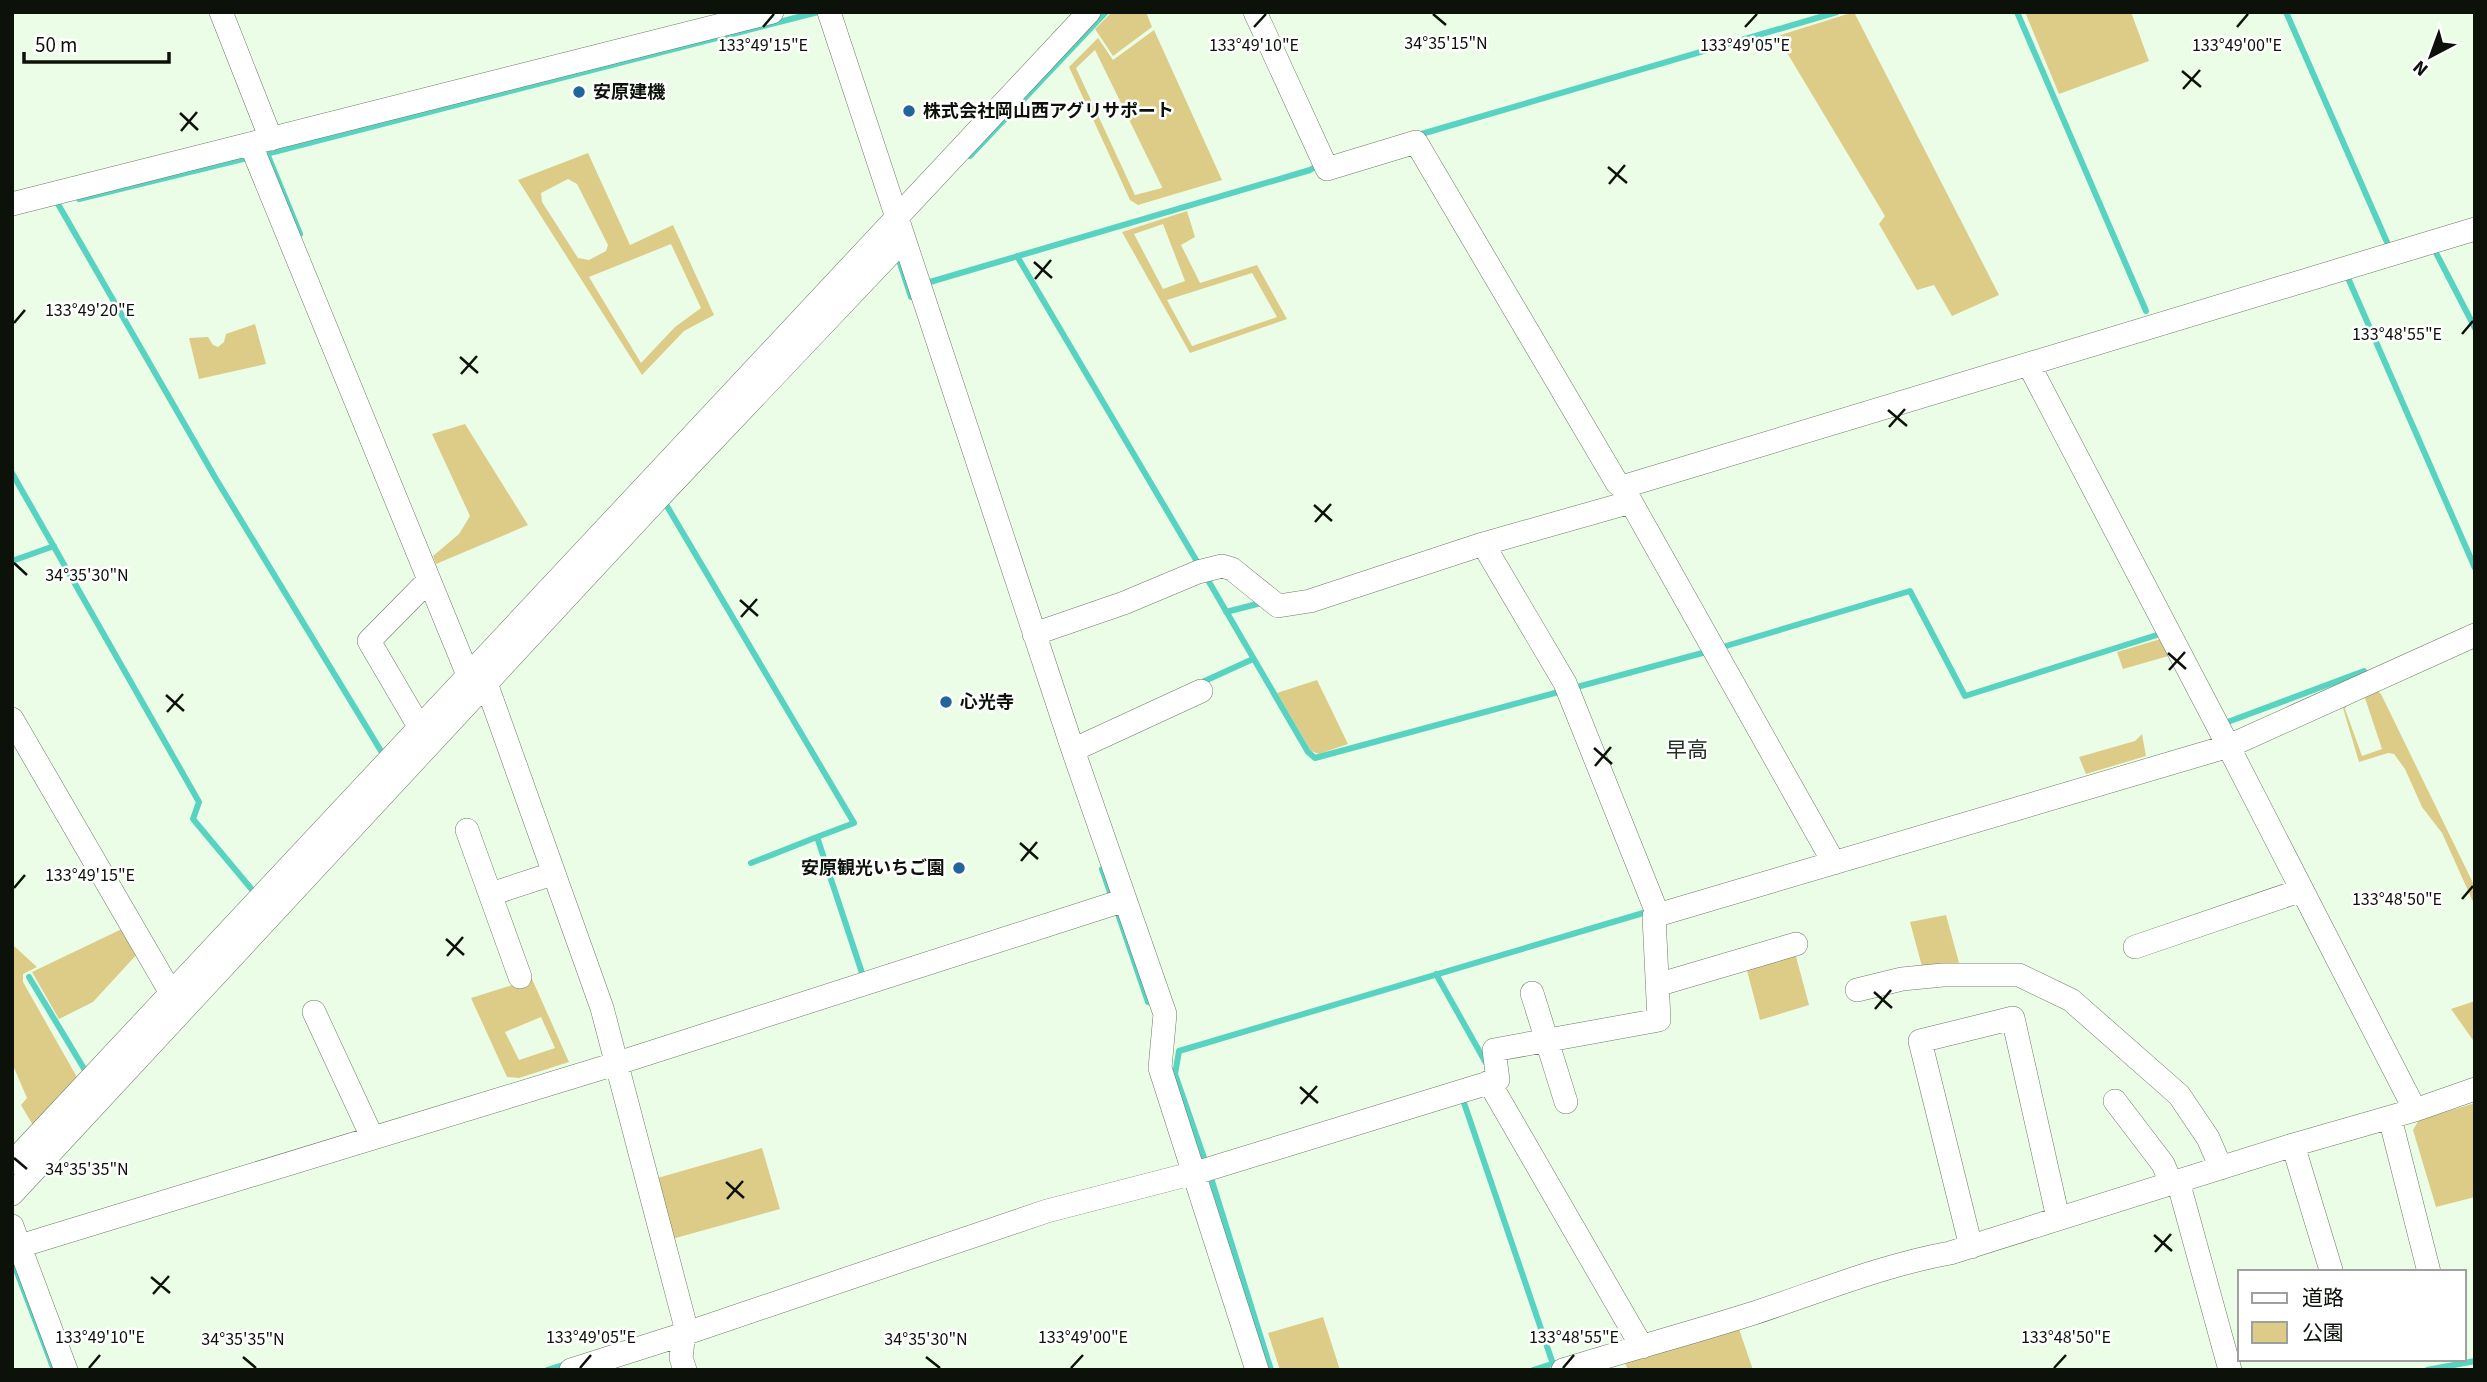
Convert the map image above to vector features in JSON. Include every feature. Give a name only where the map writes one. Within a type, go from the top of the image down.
[{"type":"street","points":[[221,12],[261,142],[429,580],[481,677],[602,1008],[684,1329],[681,1358],[685,1370]]},
{"type":"street","points":[[12,204],[772,12]]},
{"type":"street","points":[[829,12],[1073,750],[1118,902],[1165,1014],[1160,1068],[1203,1171],[1257,1370]]},
{"type":"street","points":[[12,1194],[897,216],[1089,12]]},
{"type":"street","points":[[1255,12],[1327,169],[1416,142],[1626,494],[1832,857]]},
{"type":"street","points":[[1034,634],[1124,603],[1201,571],[1222,566],[1232,569],[1278,606],[1310,601],[1626,494],[2032,370],[2475,229]]},
{"type":"street","points":[[12,1163],[420,727],[481,677],[661,496],[903,240]]},
{"type":"street","points":[[2032,370],[2230,741],[2302,890],[2412,1104]]},
{"type":"street","points":[[571,1370],[684,1329],[1047,1211],[1203,1171],[1498,1080],[1494,1050],[1659,1020],[1654,916],[1656,910],[1567,688],[1483,544]]},
{"type":"street","points":[[420,727],[369,641],[429,580]]},
{"type":"street","points":[[1656,910],[2230,741],[2475,635]]},
{"type":"street","points":[[1073,750],[1201,691]]},
{"type":"street","points":[[12,719],[171,993]]},
{"type":"street","points":[[467,830],[520,977]]},
{"type":"street","points":[[491,894],[552,874]]},
{"type":"street","points":[[2135,947],[2302,890]]},
{"type":"street","points":[[66,1370],[16,1236],[372,1137],[614,1058],[1118,902]]},
{"type":"street","points":[[1657,985],[1796,944]]},
{"type":"street","points":[[1857,990],[1902,979],[1943,975],[2019,975],[2061,995],[2071,1000],[2179,1095],[2208,1138],[2221,1168]]},
{"type":"street","points":[[1532,993],[1566,1102]]},
{"type":"street","points":[[314,1012],[372,1137]]},
{"type":"street","points":[[1971,1247],[1920,1041],[2013,1018],[2058,1218]]},
{"type":"street","points":[[1489,1083],[1642,1347]]},
{"type":"street","points":[[1563,1370],[1827,1287],[1971,1247],[2293,1145],[2390,1118],[2412,1104],[2475,1089]]},
{"type":"street","points":[[2115,1101],[2174,1182],[2230,1370]]},
{"type":"street","points":[[2390,1118],[2428,1270]]},
{"type":"street","points":[[2293,1145],[2330,1270]]},
{"type":"green space","points":[[1112,12],[1146,12],[1152,27],[1113,56],[1095,29]]},
{"type":"green space","points":[[1854,12],[1999,295],[1952,316],[1934,285],[1917,290],[1879,224],[1885,216],[1777,36]]},
{"type":"green space","points":[[2025,12],[2131,12],[2149,61],[2059,94]]},
{"type":"green space","points":[[1154,30],[1222,180],[1138,205],[1130,200],[1069,67],[1098,38],[1113,60]],"holes":[[[1095,50],[1162,188],[1135,195],[1076,68]]]},
{"type":"green space","points":[[588,153],[630,245],[673,225],[714,315],[684,331],[642,375],[518,180]],"holes":[[[568,179],[577,184],[608,245],[606,251],[589,260],[578,258],[542,202],[541,193]],[[671,244],[701,308],[675,327],[641,363],[589,277]]]},
{"type":"green space","points":[[1187,211],[1195,237],[1181,245],[1200,283],[1257,265],[1287,319],[1190,353],[1122,232]],"holes":[[[1163,224],[1185,281],[1163,289],[1134,234]],[[1252,273],[1277,317],[1192,346],[1167,300]]]},
{"type":"green space","points":[[255,324],[266,364],[199,379],[189,338],[208,337],[213,345],[218,347],[224,342],[226,334]]},
{"type":"green space","points":[[465,424],[528,525],[436,564],[433,556],[459,534],[470,516],[432,434]]},
{"type":"green space","points":[[2164,638],[2172,655],[2123,669],[2117,652]]},
{"type":"green space","points":[[1317,680],[1348,744],[1319,754],[1311,751],[1277,693]]},
{"type":"green space","points":[[2375,689],[2381,694],[2475,887],[2475,906],[2442,833],[2422,807],[2405,769],[2394,754],[2388,753],[2359,762],[2343,708],[2345,700]],"holes":[[[2365,698],[2382,749],[2362,756],[2345,709],[2349,702]]]},
{"type":"green space","points":[[2142,734],[2146,756],[2086,774],[2079,757],[2135,741]]},
{"type":"green space","points":[[1946,915],[1961,970],[1924,974],[1910,922]]},
{"type":"green space","points":[[126,927],[139,952],[93,1002],[59,1019],[32,972]]},
{"type":"green space","points":[[14,946],[37,967],[23,974],[23,982],[78,1079],[34,1127],[21,1105],[27,1098],[12,1063]]},
{"type":"green space","points":[[1794,949],[1809,1005],[1760,1020],[1745,963]]},
{"type":"green space","points":[[532,979],[569,1062],[519,1078],[507,1077],[471,998]],"holes":[[[541,1017],[555,1048],[519,1060],[505,1032]]]},
{"type":"green space","points":[[2475,1001],[2475,1043],[2451,1009]]},
{"type":"green space","points":[[2475,1103],[2475,1197],[2436,1207],[2413,1130],[2419,1120]]},
{"type":"green space","points":[[762,1148],[780,1209],[672,1239],[654,1179]]},
{"type":"green space","points":[[1323,1317],[1340,1370],[1280,1370],[1268,1333]]},
{"type":"green space","points":[[1739,1329],[1753,1370],[1628,1370],[1623,1358]]},
{"type":"waterway","points":[[266,154],[818,12]]},
{"type":"waterway","points":[[970,156],[1106,12]]},
{"type":"waterway","points":[[1418,135],[1837,12]]},
{"type":"waterway","points":[[2017,12],[2146,311]]},
{"type":"waterway","points":[[2286,12],[2390,249]]},
{"type":"waterway","points":[[266,151],[300,234]]},
{"type":"waterway","points":[[79,199],[247,158]]},
{"type":"waterway","points":[[930,282],[1310,170],[1320,164]]},
{"type":"waterway","points":[[58,204],[216,479],[381,751]]},
{"type":"waterway","points":[[2434,249],[2475,328]]},
{"type":"waterway","points":[[1017,256],[1199,565]]},
{"type":"waterway","points":[[898,257],[911,297]]},
{"type":"waterway","points":[[2348,278],[2475,568]]},
{"type":"waterway","points":[[12,473],[199,802],[193,819],[254,892]]},
{"type":"waterway","points":[[664,501],[854,823],[817,837],[863,976]]},
{"type":"waterway","points":[[12,561],[54,546]]},
{"type":"waterway","points":[[1205,575],[1308,752],[1315,758],[1706,652]]},
{"type":"waterway","points":[[1726,646],[1910,591],[1965,696],[2163,633]]},
{"type":"waterway","points":[[1226,612],[1265,602]]},
{"type":"waterway","points":[[1198,684],[1253,659]]},
{"type":"waterway","points":[[2225,723],[2364,671]]},
{"type":"waterway","points":[[751,863],[817,837]]},
{"type":"waterway","points":[[1102,869],[1112,898]]},
{"type":"waterway","points":[[1116,908],[1148,1002]]},
{"type":"waterway","points":[[1271,1370],[1211,1178],[1175,1074],[1179,1051],[1650,911]]},
{"type":"waterway","points":[[1436,974],[1486,1063]]},
{"type":"waterway","points":[[29,977],[86,1072]]},
{"type":"waterway","points":[[1462,1097],[1553,1364]]},
{"type":"waterway","points":[[12,1259],[54,1370]]},
{"type":"waterway","points":[[2427,1370],[2475,1361]]},
{"type":"waterway","points":[[547,1370],[569,1363]]},
{"type":"waterway","points":[[1533,1370],[1555,1363]]},
{"type":"place","name":"安原建機","points":[[579,92]]},
{"type":"place","name":"株式会社岡山西アグリサポート","points":[[909,111]]},
{"type":"place","name":"心光寺","points":[[946,702]]},
{"type":"place","name":"安原観光いちご園","points":[[959,868]]},
{"type":"district","name":"早高","points":[[1687,750]]}]
